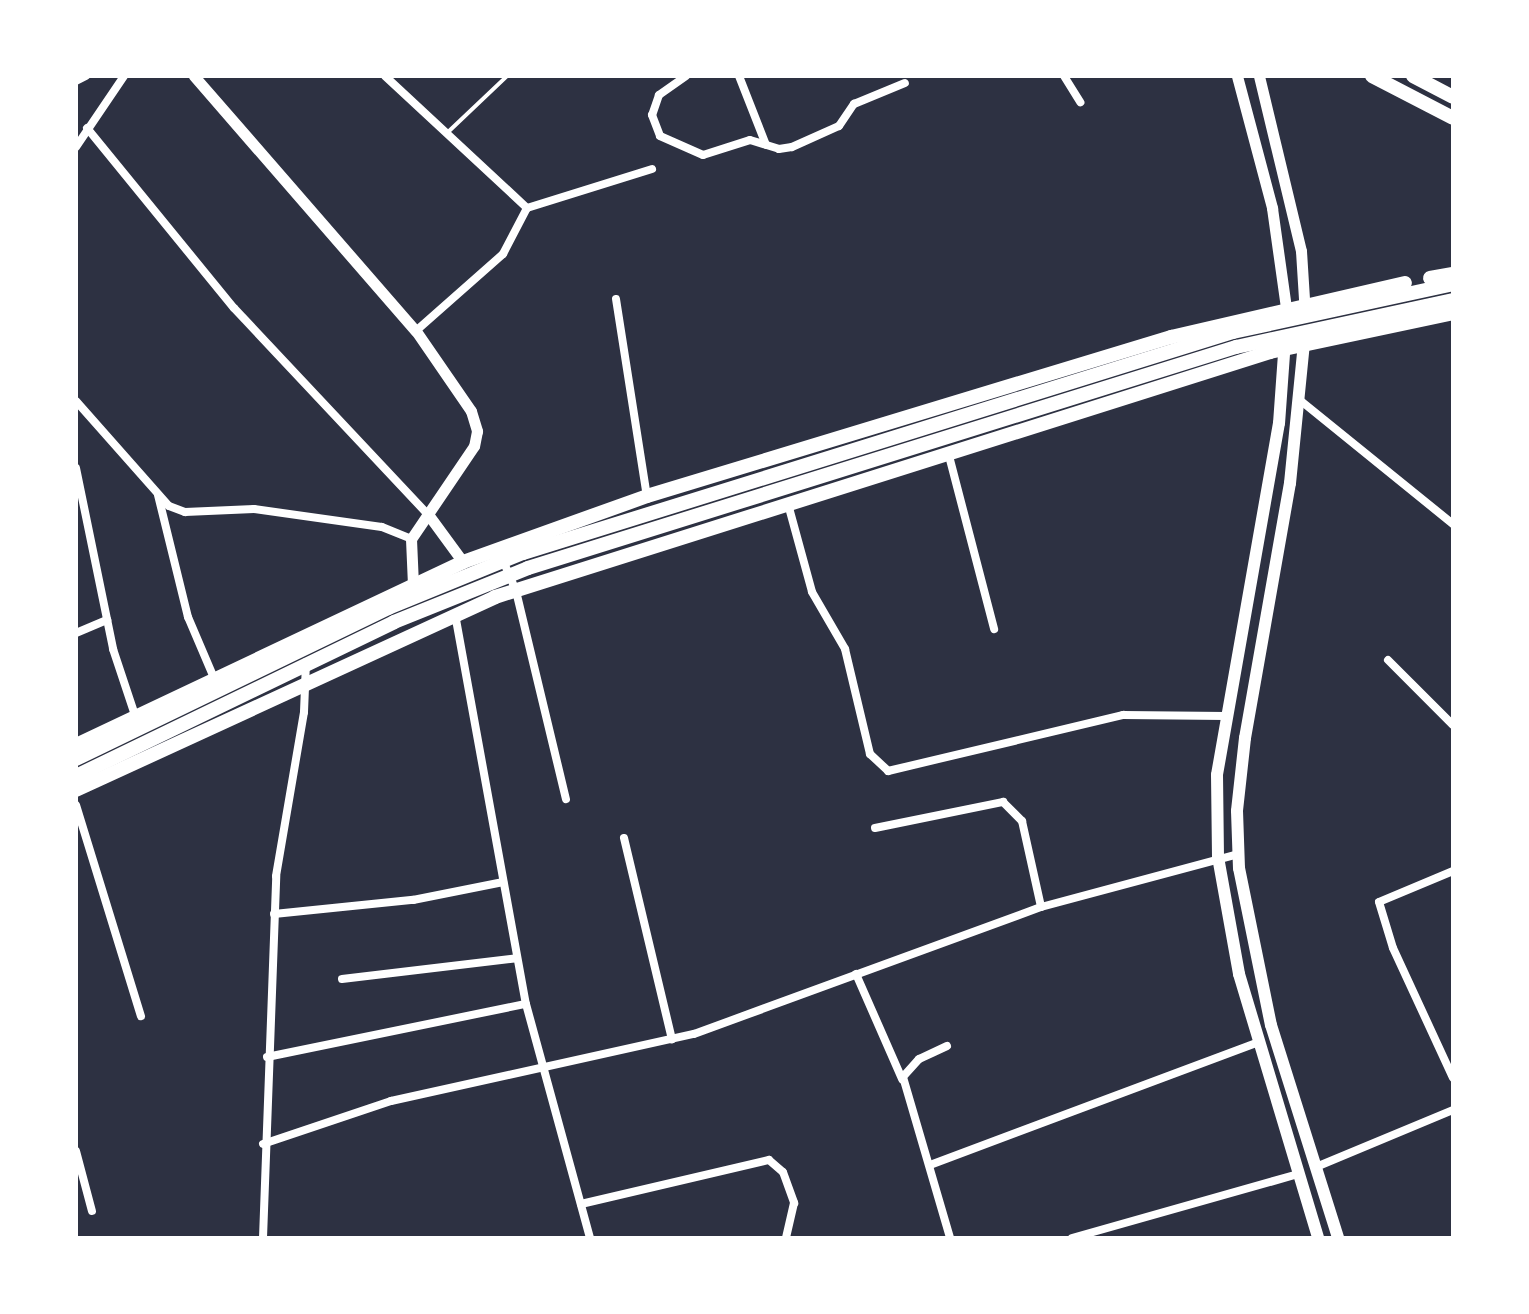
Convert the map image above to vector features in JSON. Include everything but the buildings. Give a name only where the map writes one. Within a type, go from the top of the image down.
[{"type":"main road","points":[[1372,76],[1453,118]]},
{"type":"main road","points":[[1413,76],[1453,97]]},
{"type":"main road","points":[[76,745],[440,572],[647,496],[1171,337],[1305,303],[1453,274]]},
{"type":"main road","points":[[76,759],[388,608],[523,553],[1233,332],[1453,284]]},
{"type":"main road","points":[[76,776],[394,622],[528,568],[1236,347],[1453,300]]},
{"type":"main road","points":[[1286,308],[1279,423],[1217,775],[1218,857],[1239,974],[1257,1043],[1318,1238]]},
{"type":"main road","points":[[76,790],[306,680],[455,613],[516,591],[1285,348],[1453,313]]},
{"type":"main road","points":[[1304,343],[1301,401],[1245,738],[1239,854],[1268,1013],[1338,1238]]},
{"type":"street","points":[[76,81],[86,76]]},
{"type":"street","points":[[76,147],[124,76]]},
{"type":"street","points":[[194,76],[416,331],[458,387],[477,431],[474,446],[430,517],[411,539],[413,585]]},
{"type":"street","points":[[385,76],[527,208]]},
{"type":"street","points":[[686,76],[653,104],[660,136],[703,155],[750,140],[792,147],[832,131],[854,104],[905,83]]},
{"type":"street","points":[[739,76],[766,145]]},
{"type":"street","points":[[1064,76],[1080,102]]},
{"type":"street","points":[[1237,76],[1272,208],[1286,308]]},
{"type":"street","points":[[1259,76],[1301,251],[1304,343]]},
{"type":"street","points":[[87,128],[234,308],[430,517],[463,562]]},
{"type":"street","points":[[416,331],[503,254],[527,208],[652,169]]},
{"type":"street","points":[[616,299],[647,496]]},
{"type":"street","points":[[76,401],[158,495],[185,512],[254,509],[382,527],[411,539]]},
{"type":"street","points":[[1301,401],[1453,524]]},
{"type":"street","points":[[948,452],[994,629]]},
{"type":"street","points":[[76,468],[107,620],[135,715]]},
{"type":"street","points":[[158,495],[188,617],[214,678]]},
{"type":"street","points":[[788,504],[812,592],[845,649],[870,754],[888,771],[1123,715],[1226,716]]},
{"type":"street","points":[[499,550],[516,591],[566,799]]},
{"type":"street","points":[[440,572],[455,613],[526,1004],[590,1238]]},
{"type":"street","points":[[76,633],[107,620]]},
{"type":"street","points":[[263,1238],[263,1144],[274,914],[306,680],[306,634]]},
{"type":"street","points":[[1388,660],[1453,725]]},
{"type":"street","points":[[875,828],[1003,802],[1022,821],[1041,907]]},
{"type":"street","points":[[76,805],[141,1016]]},
{"type":"street","points":[[624,838],[672,1039]]},
{"type":"street","points":[[263,1144],[334,1116],[672,1039],[1041,907],[1218,857],[1239,854]]},
{"type":"street","points":[[1453,871],[1379,902],[1393,948],[1453,1078]]},
{"type":"street","points":[[274,914],[413,900],[503,882]]},
{"type":"street","points":[[342,979],[517,958]]},
{"type":"street","points":[[856,974],[905,1086],[950,1238]]},
{"type":"street","points":[[267,1057],[526,1004]]},
{"type":"street","points":[[930,1165],[1257,1043]]},
{"type":"street","points":[[905,1086],[907,1069],[947,1046]]},
{"type":"street","points":[[1316,1167],[1453,1110]]},
{"type":"street","points":[[76,1151],[92,1211]]},
{"type":"street","points":[[581,1204],[769,1160],[783,1172],[794,1203],[786,1238]]},
{"type":"street","points":[[1072,1238],[1298,1174]]},
{"type":"lane","points":[[447,133],[507,76]]}]
